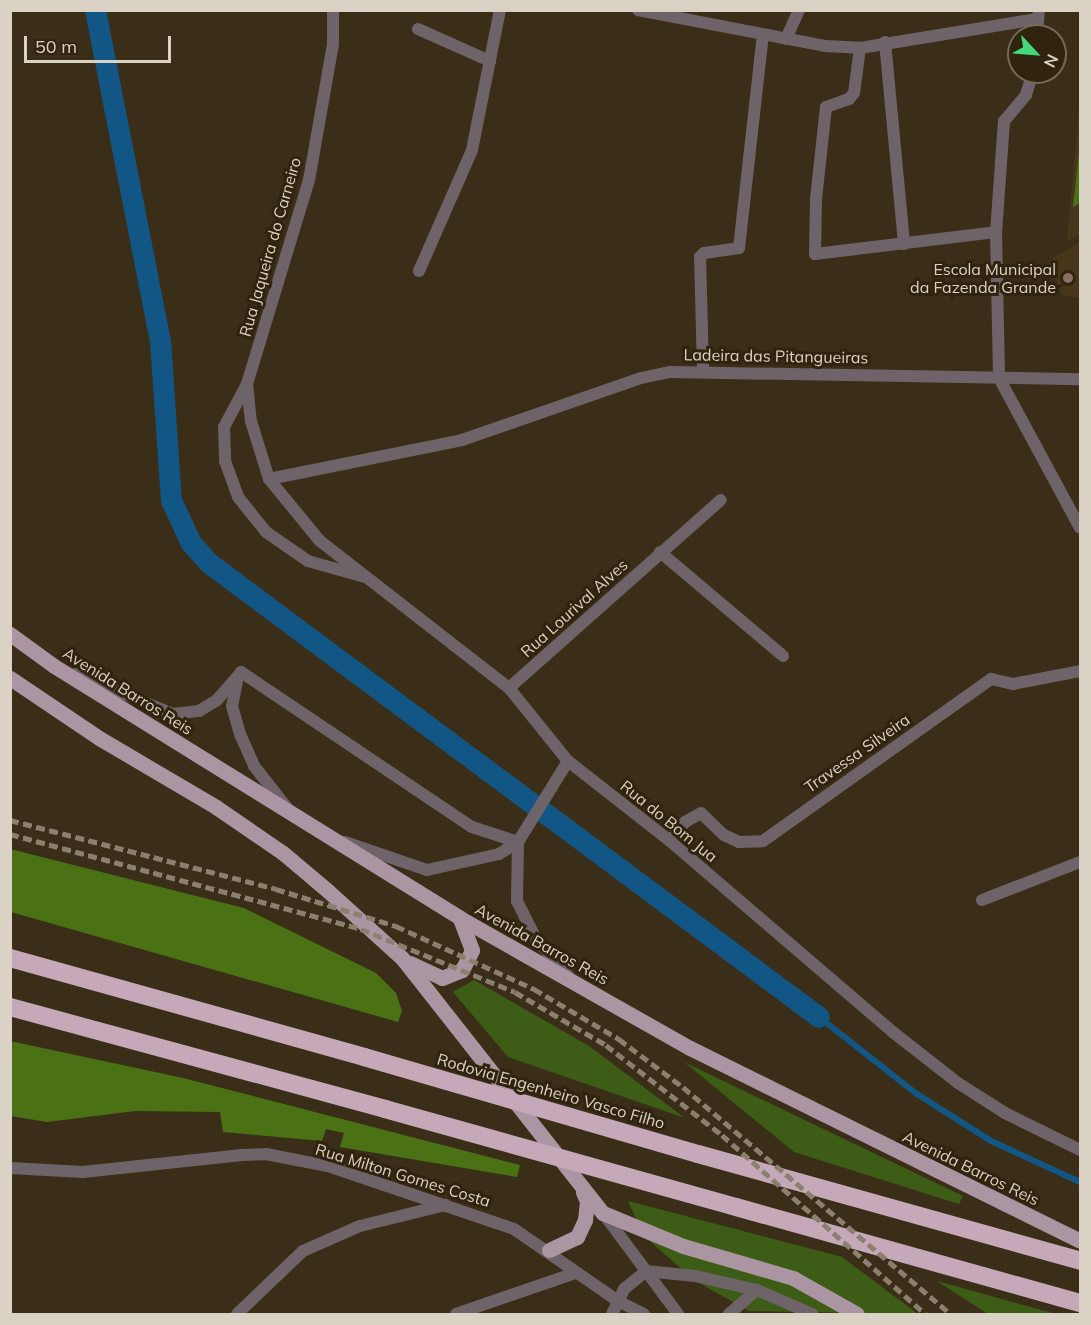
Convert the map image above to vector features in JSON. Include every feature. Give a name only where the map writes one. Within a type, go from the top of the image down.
[{"type":"highway","name":"Rodovia Engenheiro Vasco Filho","points":[[10,958],[1080,1261]]},
{"type":"highway","points":[[10,1006],[1080,1303]]},
{"type":"main road","name":"Avenida Barros Reis","points":[[10,633],[54,666],[460,918],[690,1048],[1080,1241]]},
{"type":"main road","points":[[10,678],[283,854],[402,958],[603,1213],[682,1246],[793,1278],[857,1314]]},
{"type":"main road","points":[[402,958],[442,978],[453,976],[468,963],[472,950],[460,918]]},
{"type":"main road","points":[[549,1251],[577,1237],[585,1220],[587,1201],[576,1179]]},
{"type":"street","name":"Rua Jaqueira do Carneiro","points":[[333,10],[333,44],[309,180],[247,384],[224,428],[225,461],[238,496],[266,532],[308,561],[366,577]]},
{"type":"street","points":[[419,271],[472,150],[500,10]]},
{"type":"street","points":[[638,10],[786,39],[860,48],[1039,15]]},
{"type":"street","points":[[786,39],[799,10]]},
{"type":"street","points":[[418,29],[490,61]]},
{"type":"street","points":[[703,370],[700,257],[704,253],[739,248],[763,34]]},
{"type":"street","points":[[885,42],[904,244]]},
{"type":"street","points":[[860,48],[854,93],[849,99],[826,107],[816,199],[815,254],[996,232]]},
{"type":"street","points":[[1029,84],[1026,95],[1004,121],[996,232],[999,378],[1080,528]]},
{"type":"street","name":"Ladeira das Pitangueiras","points":[[269,479],[462,440],[641,378],[703,370],[1080,379]]},
{"type":"street","name":"Rua Jaqueira do Carneiro","points":[[247,384],[250,421],[269,479]]},
{"type":"street","name":"Rua do Bom Jua","points":[[269,479],[320,541],[509,688],[568,760],[670,841],[958,1083],[1033,1129],[1080,1150]]},
{"type":"street","name":"Rua Lourival Alves","points":[[509,688],[721,500]]},
{"type":"street","points":[[660,552],[783,656]]},
{"type":"street","points":[[54,666],[173,714],[199,711],[217,700],[241,672]]},
{"type":"street","name":"Travessa Silveira","points":[[670,841],[685,822],[701,813],[729,838],[751,844],[762,841],[991,679],[1014,684],[1080,671]]},
{"type":"street","points":[[241,672],[232,706],[240,734],[254,766],[290,812]]},
{"type":"street","points":[[241,672],[472,827],[518,842]]},
{"type":"street","points":[[327,836],[427,870],[478,861],[518,842],[568,760]]},
{"type":"street","points":[[518,842],[517,901],[536,939],[572,981]]},
{"type":"street","points":[[982,900],[1080,862]]},
{"type":"street","name":"Rua Milton Gomes Costa","points":[[10,1168],[83,1172],[266,1154],[328,1166],[514,1228],[618,1301],[644,1314]]},
{"type":"street","points":[[237,1314],[303,1251],[360,1226],[447,1205]]},
{"type":"street","points":[[603,1213],[678,1314]]},
{"type":"street","points":[[612,1314],[624,1289],[646,1271],[695,1276],[757,1290],[812,1314]]},
{"type":"street","points":[[456,1314],[576,1273]]},
{"type":"street","points":[[729,1314],[757,1290]]},
{"type":"shaded area","points":[[1080,98],[1080,234],[1067,241]]},
{"type":"shaded area","name":"Escola Municipal da Fazenda Grande","points":[[1080,242],[1080,298],[1062,295],[1048,261]]},
{"type":"green space","points":[[1080,143],[1080,203],[1073,207]]},
{"type":"green space","points":[[10,849],[244,908],[376,973],[396,993],[402,1011],[398,1022],[11,912]]},
{"type":"green space","points":[[474,980],[589,1046],[685,1118],[508,1057],[453,992]]},
{"type":"green space","points":[[10,1041],[183,1078],[520,1165],[517,1177],[340,1147],[344,1133],[326,1129],[322,1141],[223,1132],[220,1112],[135,1111],[47,1122],[11,1116]]},
{"type":"green space","points":[[684,1062],[963,1196],[959,1204],[794,1152]]},
{"type":"green space","points":[[628,1201],[842,1257],[918,1314],[749,1311],[694,1280],[644,1236]]},
{"type":"green space","points":[[937,1281],[1056,1314],[988,1314]]},
{"type":"waterway","points":[[95,10],[160,340],[171,500],[191,543],[209,563],[819,1017]]},
{"type":"waterway","points":[[819,1017],[917,1094],[991,1141],[1080,1182]]},
{"type":"railway","points":[[10,820],[276,889],[396,926],[534,989],[619,1039],[683,1087],[951,1314]]},
{"type":"railway","points":[[10,834],[361,929],[515,992],[606,1045],[722,1135],[926,1314]]},
{"type":"place","name":"Escola Municipal da Fazenda Grande","points":[[1068,278]]}]
